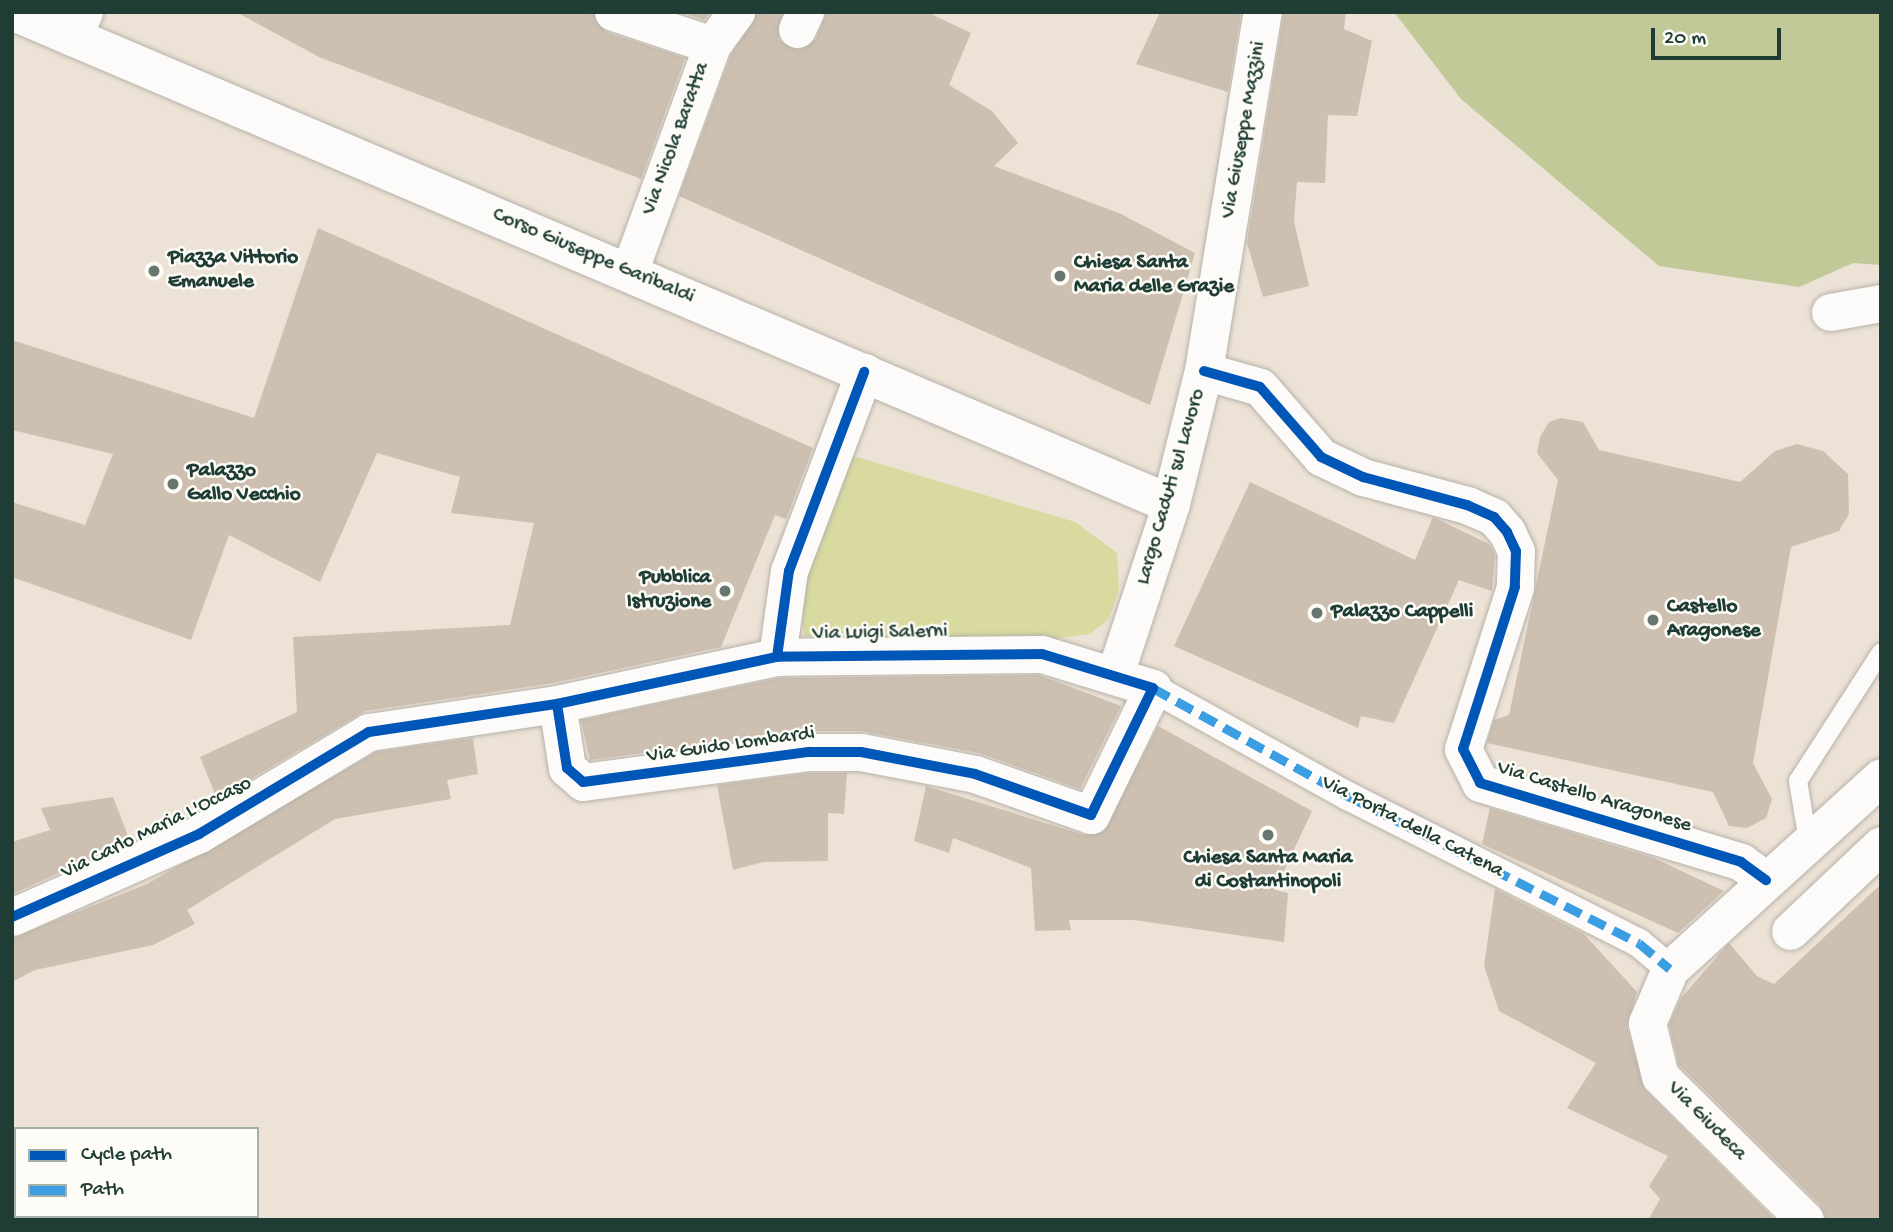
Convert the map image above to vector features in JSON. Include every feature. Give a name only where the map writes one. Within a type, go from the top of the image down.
[{"type":"main road","name":"Corso Giuseppe Garibaldi","points":[[14,12],[78,24],[629,272],[1171,504]]},
{"type":"main road","name":"Via Giuseppe Mazzini","points":[[1217,288],[1263,12]]},
{"type":"main road","name":"Largo Caduti sul Lavoro","points":[[1171,504],[1204,371],[1217,288]]},
{"type":"street","points":[[613,12],[712,45]]},
{"type":"street","name":"Via Nicola Baratta","points":[[629,272],[712,45],[736,12]]},
{"type":"street","points":[[1830,312],[1881,303]]},
{"type":"street","name":"Via Castello Aragonese","points":[[1204,371],[1260,387],[1321,457],[1363,477],[1466,505],[1494,517],[1507,533],[1516,551],[1515,587],[1463,749],[1480,783],[1741,862],[1766,880]]},
{"type":"street","points":[[566,701],[777,657],[789,571],[864,372]]},
{"type":"street","name":"Largo Caduti sul Lavoro","points":[[1120,658],[1171,504]]},
{"type":"street","name":"Via Luigi Salerni","points":[[777,657],[976,651],[1120,658],[1153,688]]},
{"type":"street","name":"Via Guido Lombardi","points":[[566,701],[567,768],[583,782],[607,783],[715,763],[861,752],[975,774],[1091,815],[1153,688]]},
{"type":"street","name":"Via Porta della Catena","points":[[1153,688],[1348,796],[1639,943],[1670,969]]},
{"type":"street","name":"Via Carlo Maria L'Occaso","points":[[12,917],[211,828],[340,744],[406,722],[469,718],[566,701]]},
{"type":"street","points":[[1670,969],[1881,777]]},
{"type":"street","points":[[1790,931],[1881,845]]},
{"type":"street","name":"Via Giudeca","points":[[1670,969],[1647,1023],[1660,1076],[1805,1220]]},
{"type":"lane","points":[[1808,841],[1798,781],[1881,652]]},
{"type":"green space","points":[[1394,12],[1881,12],[1881,265],[1853,263],[1799,287],[1659,266],[1461,99]]},
{"type":"green space","points":[[847,454],[1075,522],[1117,553],[1119,589],[1109,619],[1090,634],[1032,642],[804,636],[800,585]]},
{"type":"building","points":[[236,12],[593,12],[606,32],[685,58],[641,179],[319,57]]},
{"type":"building","points":[[680,12],[710,12],[704,20]]},
{"type":"building","points":[[757,12],[782,12],[779,40],[798,50],[816,39],[826,12],[927,12],[971,33],[949,85],[992,111],[1018,143],[994,166],[1121,214],[1195,253],[1150,405],[679,196],[731,55]]},
{"type":"building","points":[[1160,12],[1241,12],[1228,92],[1136,64]]},
{"type":"building","points":[[1284,12],[1346,12],[1344,29],[1372,41],[1357,116],[1328,115],[1325,183],[1297,182],[1294,221],[1309,286],[1263,297],[1247,243]]},
{"type":"building","points":[[318,228],[813,448],[786,519],[775,515],[721,647],[553,683],[365,711],[217,799],[200,757],[297,712],[293,637],[510,625],[534,523],[451,513],[460,477],[377,453],[320,582],[229,535],[191,640],[12,577],[12,502],[85,525],[113,454],[12,430],[12,340],[254,418]]},
{"type":"building","name":"Castello Aragonese","points":[[1561,418],[1583,422],[1599,450],[1740,482],[1775,451],[1797,444],[1823,451],[1848,474],[1849,514],[1839,531],[1791,547],[1753,763],[1772,799],[1766,818],[1747,828],[1729,826],[1713,792],[1487,743],[1494,720],[1509,715],[1558,480],[1537,453],[1540,437],[1549,422]]},
{"type":"building","name":"Palazzo Cappelli","points":[[1250,482],[1415,560],[1433,517],[1489,544],[1495,555],[1492,591],[1459,580],[1394,723],[1361,716],[1358,728],[1174,646]]},
{"type":"building","points":[[1039,675],[1121,706],[1080,789],[979,753],[861,731],[806,731],[590,760],[581,720],[779,678]]},
{"type":"building","points":[[1158,726],[1312,811],[1275,890],[1288,893],[1284,942],[1134,920],[1069,920],[1071,930],[1035,931],[1031,868],[953,838],[949,853],[914,841],[926,786],[1084,835],[1103,832]]},
{"type":"building","points":[[473,738],[478,774],[447,780],[451,799],[335,819],[187,910],[195,924],[153,945],[35,970],[12,982],[12,938],[147,884],[376,752]]},
{"type":"building","points":[[810,773],[847,773],[844,814],[828,813],[828,861],[763,862],[733,870],[717,785]]},
{"type":"building","points":[[113,797],[130,841],[12,894],[12,842],[50,830],[41,808]]},
{"type":"building","points":[[1490,808],[1654,858],[1724,891],[1678,933],[1482,844]]},
{"type":"building","points":[[1881,884],[1881,1220],[1825,1220],[1820,1205],[1679,1065],[1669,1025],[1681,998],[1729,943],[1757,976],[1774,984]]},
{"type":"building","points":[[1495,889],[1584,934],[1637,992],[1627,1027],[1645,1090],[1775,1220],[1648,1220],[1660,1199],[1649,1186],[1668,1156],[1567,1108],[1596,1063],[1499,1011],[1484,966]]},
{"type":"marked path","points":[[1153,688],[1348,796],[1639,943],[1670,969]]},
{"type":"cycle path","points":[[1204,371],[1260,387],[1321,457],[1363,477],[1467,505],[1494,517],[1507,532],[1516,551],[1515,587],[1463,749],[1480,783],[1741,862],[1766,880]]},
{"type":"cycle path","points":[[557,704],[567,768],[583,782],[809,752],[861,752],[975,774],[1091,815],[1153,688],[1042,654],[777,657],[789,571],[864,372]]},
{"type":"cycle path","points":[[12,917],[199,834],[369,732],[557,704],[777,657]]},
{"type":"place","name":"Piazza Vittorio Emanuele","points":[[154,271]]},
{"type":"place","name":"Chiesa Santa Maria delle Grazie","points":[[1060,276]]},
{"type":"place","name":"Palazzo Gallo Vecchio","points":[[173,484]]},
{"type":"place","name":"Pubblica Istruzione","points":[[725,591]]},
{"type":"place","name":"Palazzo Cappelli","points":[[1317,613]]},
{"type":"place","name":"Castello Aragonese","points":[[1653,620]]},
{"type":"place","name":"Chiesa Santa Maria di Costantinopoli","points":[[1268,835]]}]
